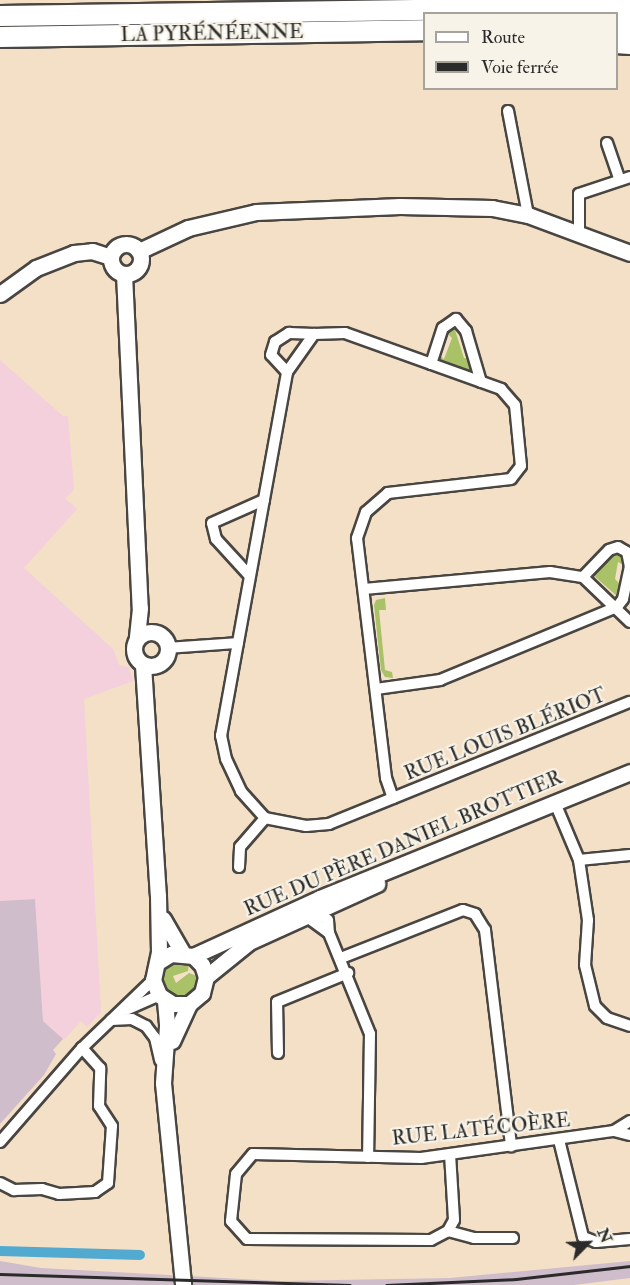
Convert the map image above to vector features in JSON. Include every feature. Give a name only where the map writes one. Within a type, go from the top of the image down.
[{"type":"highway","name":"LA PYRÉNÉENNE","points":[[0,16],[630,7]]},
{"type":"highway","name":"LA PYRÉNÉENNE","points":[[0,37],[423,30]]},
{"type":"street","points":[[508,111],[528,215]]},
{"type":"street","points":[[579,232],[579,194],[625,178],[607,142]]},
{"type":"street","points":[[111,257],[123,244],[139,250],[188,228],[256,212],[400,206],[492,208],[528,215],[579,232],[630,253]]},
{"type":"street","points":[[111,257],[116,270],[124,274],[134,272],[140,265],[139,250]]},
{"type":"street","points":[[0,294],[36,268],[74,253],[92,251],[111,257]]},
{"type":"street","points":[[0,1142],[82,1048],[153,980],[158,962],[158,895],[148,699],[144,665],[135,655],[140,608],[124,274]]},
{"type":"street","points":[[431,364],[443,328],[456,319],[466,331],[481,382]]},
{"type":"street","points":[[286,372],[271,355],[274,342],[289,333],[345,333],[501,389],[515,405],[521,466],[511,479],[388,493],[374,502],[357,538],[386,778],[393,798]]},
{"type":"street","points":[[238,867],[240,847],[265,818],[241,791],[226,759],[221,736],[286,372],[314,334]]},
{"type":"street","points":[[249,574],[216,539],[212,523],[264,500]]},
{"type":"street","points":[[376,689],[440,680],[618,607],[623,599],[630,567],[623,548],[609,550],[583,577]]},
{"type":"street","points":[[364,589],[550,572],[583,577],[618,607],[630,621]]},
{"type":"street","points":[[140,608],[155,632],[164,637],[168,648],[148,699]]},
{"type":"street","points":[[137,639],[155,632]]},
{"type":"street","points":[[168,648],[238,643]]},
{"type":"street","points":[[144,665],[160,664]]},
{"type":"street","name":"RUE LOUIS BLÉRIOT","points":[[265,818],[306,826],[329,824],[630,702]]},
{"type":"street","name":"RUE DU PÈRE DANIEL BROTTIER","points":[[206,977],[236,949],[630,772]]},
{"type":"street","name":"RUE DU PÈRE DANIEL BROTTIER","points":[[188,954],[316,912],[630,781]]},
{"type":"street","points":[[558,810],[579,860],[588,920],[585,965],[595,1006],[607,1018],[630,1026]]},
{"type":"street","points":[[579,860],[630,855]]},
{"type":"street","points":[[158,895],[165,925],[188,954],[202,965],[206,977],[202,993],[189,1004],[171,1043],[164,1092]]},
{"type":"street","points":[[341,958],[463,910],[475,914],[485,930],[511,1146]]},
{"type":"street","name":"RUE LATÉCOÈRE","points":[[316,912],[348,973],[370,1034],[368,1157],[450,1154],[559,1140],[614,1131],[630,1121]]},
{"type":"street","name":"RUE LATÉCOÈRE","points":[[316,912],[329,933]]},
{"type":"street","points":[[158,962],[171,954],[188,954]]},
{"type":"street","points":[[278,1053],[277,1002],[348,973]]},
{"type":"street","points":[[153,980],[162,998],[167,1026],[162,1069]]},
{"type":"street","points":[[111,1020],[162,998],[189,1004]]},
{"type":"street","points":[[111,1020],[132,1019],[146,1026],[158,1044],[183,1285]]},
{"type":"street","points":[[0,1182],[14,1190],[42,1189],[59,1194],[95,1192],[108,1183],[112,1126],[99,1106],[100,1068],[82,1048]]},
{"type":"street","name":"RUE LATÉCOÈRE","points":[[614,1131],[630,1135]]},
{"type":"street","points":[[559,1140],[582,1237],[596,1242],[630,1239]]},
{"type":"street","points":[[368,1157],[253,1154],[236,1174],[231,1221],[236,1231],[247,1239],[424,1241],[448,1232],[474,1238],[513,1238]]},
{"type":"street","points":[[448,1232],[455,1214],[450,1154]]},
{"type":"shaded area","points":[[0,360],[63,416],[68,416],[74,490],[65,498],[77,509],[24,568],[113,649],[119,665],[129,667],[133,681],[84,699],[101,1012],[87,1027],[81,1021],[64,1040],[43,1021],[35,899],[0,901]]},
{"type":"shaded area","points":[[35,899],[43,1021],[63,1039],[53,1050],[56,1054],[44,1075],[0,1124],[0,901]]},
{"type":"shaded area","points":[[0,1261],[41,1268],[281,1281],[450,1278],[630,1261],[630,1278],[574,1285],[0,1285]]},
{"type":"green space","points":[[454,324],[462,330],[455,330],[464,358],[471,359],[472,368],[467,373],[437,362],[438,354],[444,359],[452,338],[446,332]]},
{"type":"green space","points":[[614,552],[623,553],[625,566],[618,562],[615,579],[622,586],[618,597],[592,574]]},
{"type":"green space","points":[[385,598],[386,610],[379,610],[385,670],[392,672],[393,678],[385,677],[381,670],[374,605],[376,600]]},
{"type":"green space","points":[[172,960],[189,962],[188,971],[173,976],[176,983],[189,973],[197,976],[194,988],[186,995],[176,996],[163,987],[161,972]]},
{"type":"waterway","points":[[0,1251],[140,1255]]},
{"type":"railway","points":[[386,1285],[516,1279],[630,1266]]},
{"type":"railway","points":[[0,1274],[350,1285]]}]
